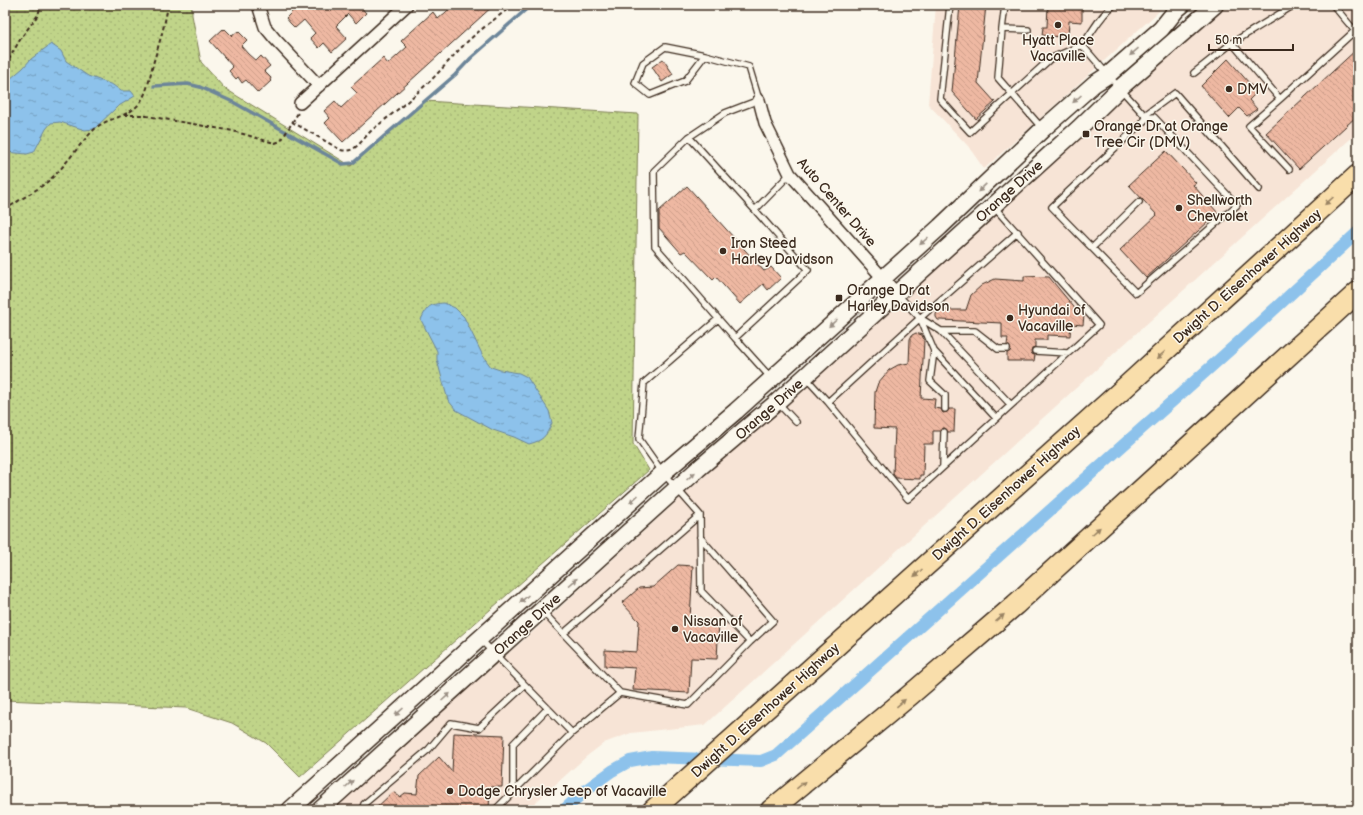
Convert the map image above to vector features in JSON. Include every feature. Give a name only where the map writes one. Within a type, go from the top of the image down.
[{"type":"highway","name":"Dwight D. Eisenhower Highway","points":[[653,810],[1121,391],[1358,175]]},
{"type":"highway","points":[[771,810],[909,696],[1009,610],[1358,292]]},
{"type":"street","points":[[258,5],[265,27],[319,86]]},
{"type":"street","points":[[300,103],[407,5]]},
{"type":"street","name":"Orange Drive","points":[[296,808],[480,638],[663,473],[736,411],[949,219],[1043,129],[1094,84],[1108,75],[1161,29],[1182,5]]},
{"type":"street","name":"Orange Drive","points":[[320,810],[676,488],[805,377],[1079,128],[1120,88],[1215,5]]},
{"type":"street","name":"Auto Center Drive","points":[[759,100],[765,123],[790,174],[897,294]]},
{"type":"lane","points":[[950,5],[940,100],[970,132],[1050,58],[1082,45],[1105,12],[1114,5]]},
{"type":"lane","points":[[1005,5],[998,78],[1043,129]]},
{"type":"lane","points":[[1194,73],[1232,43],[1294,5]]},
{"type":"lane","points":[[1289,169],[1249,126],[1357,30],[1333,5]]},
{"type":"lane","points":[[1002,29],[1028,30]]},
{"type":"lane","points":[[1232,43],[1280,99]]},
{"type":"lane","points":[[1082,45],[1146,117],[1154,117],[1237,205],[1136,293],[1052,207],[1146,117],[1175,93],[1259,189]]},
{"type":"lane","points":[[705,55],[685,81],[650,95],[635,83],[643,63],[665,47],[705,55],[749,67],[759,100],[724,113],[689,137],[654,171],[655,246],[718,319],[772,378]]},
{"type":"lane","points":[[689,137],[808,270],[735,338]]},
{"type":"lane","points":[[755,210],[790,174]]},
{"type":"lane","points":[[1092,248],[1139,202]]},
{"type":"lane","points":[[805,377],[828,402],[908,499],[1099,325],[1018,232],[993,206]]},
{"type":"lane","points":[[828,402],[920,318],[1018,232]]},
{"type":"lane","points":[[897,294],[920,318],[941,331],[1011,405]]},
{"type":"lane","points":[[920,318],[934,350],[996,418]]},
{"type":"lane","points":[[718,319],[644,383],[639,439],[663,473],[700,515],[701,591],[750,642]]},
{"type":"lane","points":[[941,331],[975,331],[998,349],[1007,349]]},
{"type":"lane","points":[[934,350],[930,381],[945,395],[945,409]]},
{"type":"lane","points":[[1035,351],[1068,353]]},
{"type":"lane","points":[[777,402],[796,422]]},
{"type":"lane","points":[[944,432],[944,466]]},
{"type":"lane","points":[[564,633],[700,515]]},
{"type":"lane","points":[[542,610],[620,693],[688,705],[750,642],[773,621],[700,537]]},
{"type":"lane","points":[[480,638],[572,733]]},
{"type":"lane","points":[[362,810],[364,804],[429,748],[451,723],[479,728],[524,685]]},
{"type":"lane","points":[[495,810],[572,733],[620,693]]},
{"type":"lane","points":[[513,791],[513,744],[548,709]]},
{"type":"path","points":[[5,66],[21,38],[38,15],[41,5]]},
{"type":"path","points":[[5,210],[46,183],[74,155],[98,126],[133,110],[140,103],[145,93],[164,29],[168,5]]},
{"type":"path","points":[[292,122],[341,150],[349,151],[357,147],[371,131],[390,117],[430,82],[467,42],[513,5]]},
{"type":"path","points":[[123,115],[141,115],[233,131],[275,143],[279,142],[290,126],[301,108],[300,103]]},
{"type":"shaded area","points":[[936,5],[1166,5],[984,169],[968,146],[928,104]]},
{"type":"shaded area","points":[[1226,5],[1358,5],[1358,132],[705,725],[631,733],[604,743],[587,756],[527,810],[329,810],[535,630],[1211,16]]},
{"type":"green space","points":[[5,5],[192,5],[192,15],[201,62],[224,88],[351,166],[425,101],[638,114],[633,444],[649,470],[300,777],[266,743],[232,723],[186,708],[5,700]]},
{"type":"water","points":[[51,44],[61,51],[66,61],[88,76],[113,85],[121,91],[131,91],[135,96],[117,107],[94,129],[85,130],[60,122],[51,123],[46,129],[34,152],[27,154],[5,152],[5,87],[10,79],[31,59]]},
{"type":"water","points":[[444,303],[455,308],[464,317],[483,356],[491,367],[519,373],[527,377],[549,411],[552,423],[546,435],[541,439],[529,444],[493,430],[456,410],[448,400],[437,360],[437,351],[421,320],[427,309],[432,305]]},
{"type":"building","points":[[290,5],[359,5],[366,13],[356,23],[348,14],[336,26],[347,38],[332,52],[324,43],[319,48],[310,38],[315,33],[304,20],[295,28],[290,23],[286,18],[294,10]]},
{"type":"building","points":[[454,5],[494,5],[343,142],[325,123],[330,118],[324,111],[335,101],[341,108],[357,93],[351,87],[383,58],[388,64],[407,47],[401,41],[433,12],[438,19]]},
{"type":"building","points":[[960,5],[986,5],[978,83],[995,102],[976,119],[952,92]]},
{"type":"building","name":"Hyatt Place Vacaville","points":[[1048,5],[1082,5],[1082,22],[1069,21],[1068,38],[1042,35],[1043,27],[1047,27]]},
{"type":"building","points":[[223,29],[225,29],[232,36],[238,31],[247,40],[241,46],[248,54],[256,61],[261,56],[270,66],[264,71],[271,78],[271,81],[258,93],[246,80],[242,83],[238,77],[236,79],[229,71],[233,67],[210,41]]},
{"type":"building","points":[[1358,48],[1358,115],[1299,169],[1266,133]]},
{"type":"building","points":[[663,59],[673,74],[662,82],[652,67]]},
{"type":"building","name":"DMV","points":[[1228,59],[1257,92],[1249,100],[1257,109],[1247,116],[1239,108],[1229,118],[1201,86]]},
{"type":"building","points":[[1166,151],[1196,183],[1193,185],[1218,213],[1146,278],[1120,250],[1157,215],[1129,185]]},
{"type":"building","points":[[687,186],[764,271],[771,267],[781,278],[768,290],[763,284],[740,304],[716,277],[713,280],[685,251],[681,253],[659,228],[659,211]]},
{"type":"building","name":"Hyundai of Vacaville","points":[[1024,276],[1049,277],[1078,312],[1079,310],[1084,315],[1083,325],[1071,324],[1070,336],[1047,335],[1047,340],[1035,340],[1035,347],[1032,348],[1031,351],[1032,354],[1035,355],[1034,361],[1007,361],[1007,353],[1011,349],[1007,345],[1008,338],[1002,338],[1002,323],[938,320],[936,317],[939,310],[966,310],[971,295],[982,285],[995,279],[1024,281]]},
{"type":"building","points":[[916,333],[922,335],[924,340],[921,398],[935,399],[934,408],[941,409],[943,413],[947,412],[949,409],[955,409],[954,432],[948,432],[945,428],[942,428],[940,431],[933,431],[933,444],[924,444],[923,475],[920,475],[920,479],[896,478],[893,474],[895,429],[874,428],[875,392],[878,383],[889,370],[898,365],[909,363],[910,339],[912,335]]},
{"type":"building","points":[[678,565],[693,566],[690,619],[719,621],[717,659],[691,658],[689,693],[633,690],[635,668],[605,666],[605,650],[637,652],[639,621],[622,603],[639,588],[653,587]]},
{"type":"building","points":[[454,733],[504,735],[502,787],[490,787],[489,810],[374,810],[393,792],[400,797],[405,793],[417,794],[419,776],[439,757],[452,772]]},
{"type":"waterway","points":[[154,86],[188,84],[200,87],[233,102],[343,164],[353,163],[455,75],[471,58],[531,5]]},
{"type":"waterway","points":[[564,810],[587,789],[612,771],[630,761],[652,757],[761,761],[776,755],[1241,340],[1358,232]]},
{"type":"place","name":"Hyatt Place Vacaville","points":[[1058,25]]},
{"type":"place","name":"DMV","points":[[1229,89]]},
{"type":"place","name":"Orange Dr at Orange Tree Cir (DMV)","points":[[1086,134]]},
{"type":"place","name":"Shellworth Chevrolet","points":[[1179,208]]},
{"type":"place","name":"Iron Steed Harley Davidson","points":[[723,251]]},
{"type":"place","name":"Orange Dr at Harley Davidson","points":[[839,298]]},
{"type":"place","name":"Hyundai of Vacaville","points":[[1010,318]]},
{"type":"place","name":"Nissan of Vacaville","points":[[675,629]]},
{"type":"place","name":"Dodge Chrysler Jeep of Vacaville","points":[[450,791]]}]
